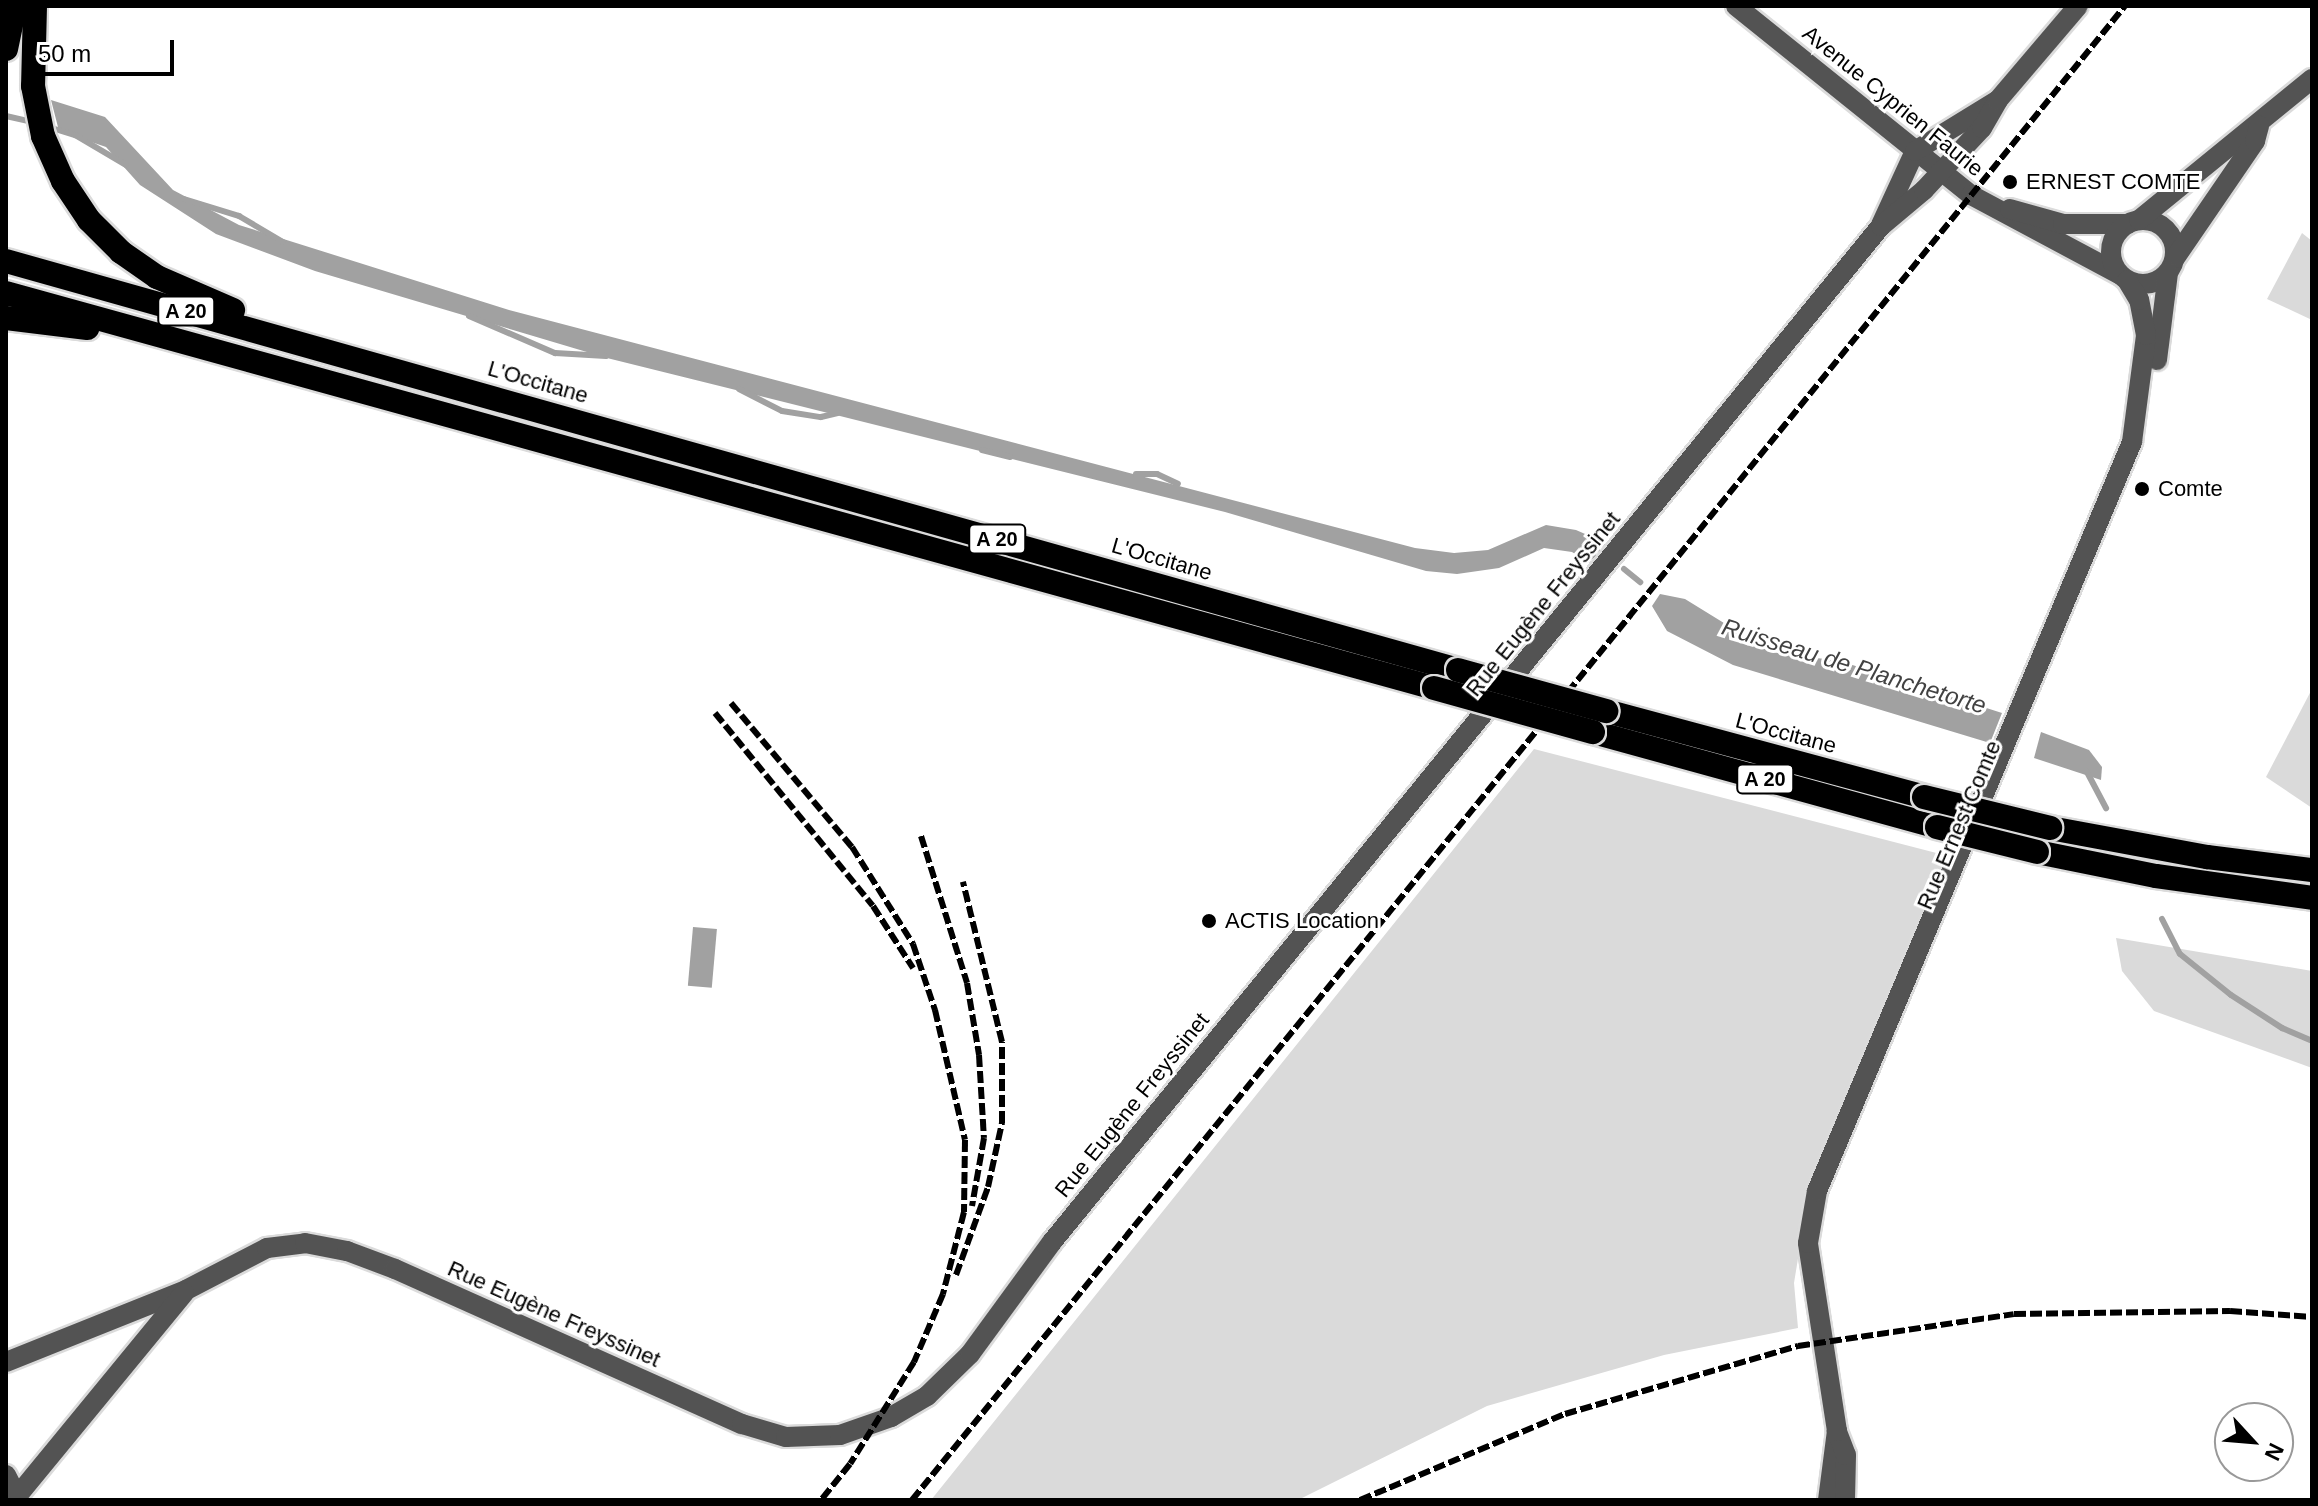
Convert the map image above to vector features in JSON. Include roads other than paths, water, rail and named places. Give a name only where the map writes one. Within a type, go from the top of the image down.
[{"type":"highway","points":[[6,49],[15,6]]},
{"type":"highway","points":[[35,6],[33,86],[43,136],[63,181],[89,220],[157,277],[366,361]]},
{"type":"highway","name":"L'Occitane","points":[[6,261],[1458,670],[1599,721],[1937,827],[2037,852],[2183,881],[2312,898]]},
{"type":"highway","name":"L'Occitane","points":[[6,293],[1434,688],[1599,721],[2050,828],[2207,857],[2312,870]]},
{"type":"highway","points":[[6,318],[172,339]]},
{"type":"street","name":"Avenue Cyprien Faurie","points":[[1736,6],[1922,144],[1941,171],[1983,202],[2123,277]]},
{"type":"street","points":[[1922,144],[1998,100],[2078,6]]},
{"type":"street","name":"Rue Ernest Comte","points":[[2133,222],[2244,133],[2259,126],[2312,79]]},
{"type":"street","name":"Rue Eugène Freyssinet","points":[[6,1362],[186,1290],[267,1248],[305,1243],[347,1251],[395,1269],[742,1424],[786,1437],[840,1435],[891,1417],[927,1396],[970,1354],[1052,1242],[1881,226],[1941,171],[1997,110],[1998,100]]},
{"type":"street","name":"Rue Ernest Comte","points":[[1812,1253],[1832,1185],[2143,453],[2172,266],[2255,141],[2259,126]]},
{"type":"street","name":"Rue Eugène Freyssinet","points":[[1881,226],[1922,144]]},
{"type":"street","name":"Avenue Cyprien Faurie","points":[[1983,202],[2063,224],[2133,222]]},
{"type":"street","points":[[2133,222],[2167,229],[2172,266],[2149,284],[2123,277],[2112,247],[2133,222]]},
{"type":"street","name":"Rue Ernest Comte","points":[[1837,1431],[1833,1384],[1808,1243],[1824,1171],[2132,442],[2146,335],[2139,300],[2123,277]]},
{"type":"street","points":[[6,1475],[16,1498],[186,1290]]},
{"type":"street","points":[[1828,1500],[1837,1431]]},
{"type":"street","points":[[1837,1431],[1846,1455],[1845,1500]]},
{"type":"water","points":[[51,100],[105,117],[173,190],[239,225],[509,310],[1415,548],[1454,553],[1488,550],[1546,525],[1576,530],[1608,544],[1591,564],[1572,552],[1544,548],[1499,568],[1457,574],[1426,571],[1225,512],[607,358],[315,271],[216,234],[140,185],[106,147],[59,131]]},
{"type":"water","points":[[1660,594],[1685,599],[1771,652],[1840,661],[2002,713],[1990,743],[1733,665],[1667,631],[1652,606]]},
{"type":"water","points":[[2041,732],[2089,750],[2102,767],[2101,780],[2034,758]]},
{"type":"water","points":[[693,927],[717,929],[712,988],[688,986]]},
{"type":"waterway","name":"Ruisseau de Planchetorte","points":[[6,116],[27,121]]},
{"type":"waterway","name":"Ruisseau de Planchetorte","points":[[55,129],[75,135],[126,165]]},
{"type":"waterway","name":"Ruisseau de Planchetorte","points":[[184,199],[239,216],[283,242]]},
{"type":"waterway","name":"Ruisseau de Planchetorte","points":[[469,316],[555,353],[606,356]]},
{"type":"waterway","name":"Ruisseau de Planchetorte","points":[[739,389],[782,411],[821,417],[838,413]]},
{"type":"waterway","name":"Ruisseau de Planchetorte","points":[[982,450],[1010,457]]},
{"type":"waterway","name":"Ruisseau de Planchetorte","points":[[1136,474],[1157,474],[1178,484]]},
{"type":"waterway","name":"Ruisseau de Planchetorte","points":[[1624,569],[1640,582]]},
{"type":"waterway","name":"Ruisseau de Planchetorte","points":[[2087,772],[2106,808]]},
{"type":"waterway","name":"Ruisseau de Planchetorte","points":[[2162,919],[2180,954],[2231,995],[2282,1028],[2312,1041]]},
{"type":"railway","points":[[912,1500],[2125,6]]},
{"type":"railway","points":[[731,703],[852,847],[913,944],[935,1010],[965,1140],[964,1212],[943,1294],[914,1362],[850,1464],[821,1500]]},
{"type":"railway","points":[[715,713],[873,906],[913,968]]},
{"type":"railway","points":[[921,836],[967,983],[979,1055],[984,1138],[972,1206]]},
{"type":"railway","points":[[956,1275],[988,1187],[1002,1123],[1002,1042],[963,882]]},
{"type":"railway","points":[[1360,1500],[1565,1414],[1798,1346],[2014,1314],[2230,1311],[2312,1317]]},
{"type":"place","name":"ERNEST COMTE","points":[[2010,182]]},
{"type":"place","name":"Comte","points":[[2142,489]]},
{"type":"place","name":"ACTIS Location","points":[[1209,921]]}]
